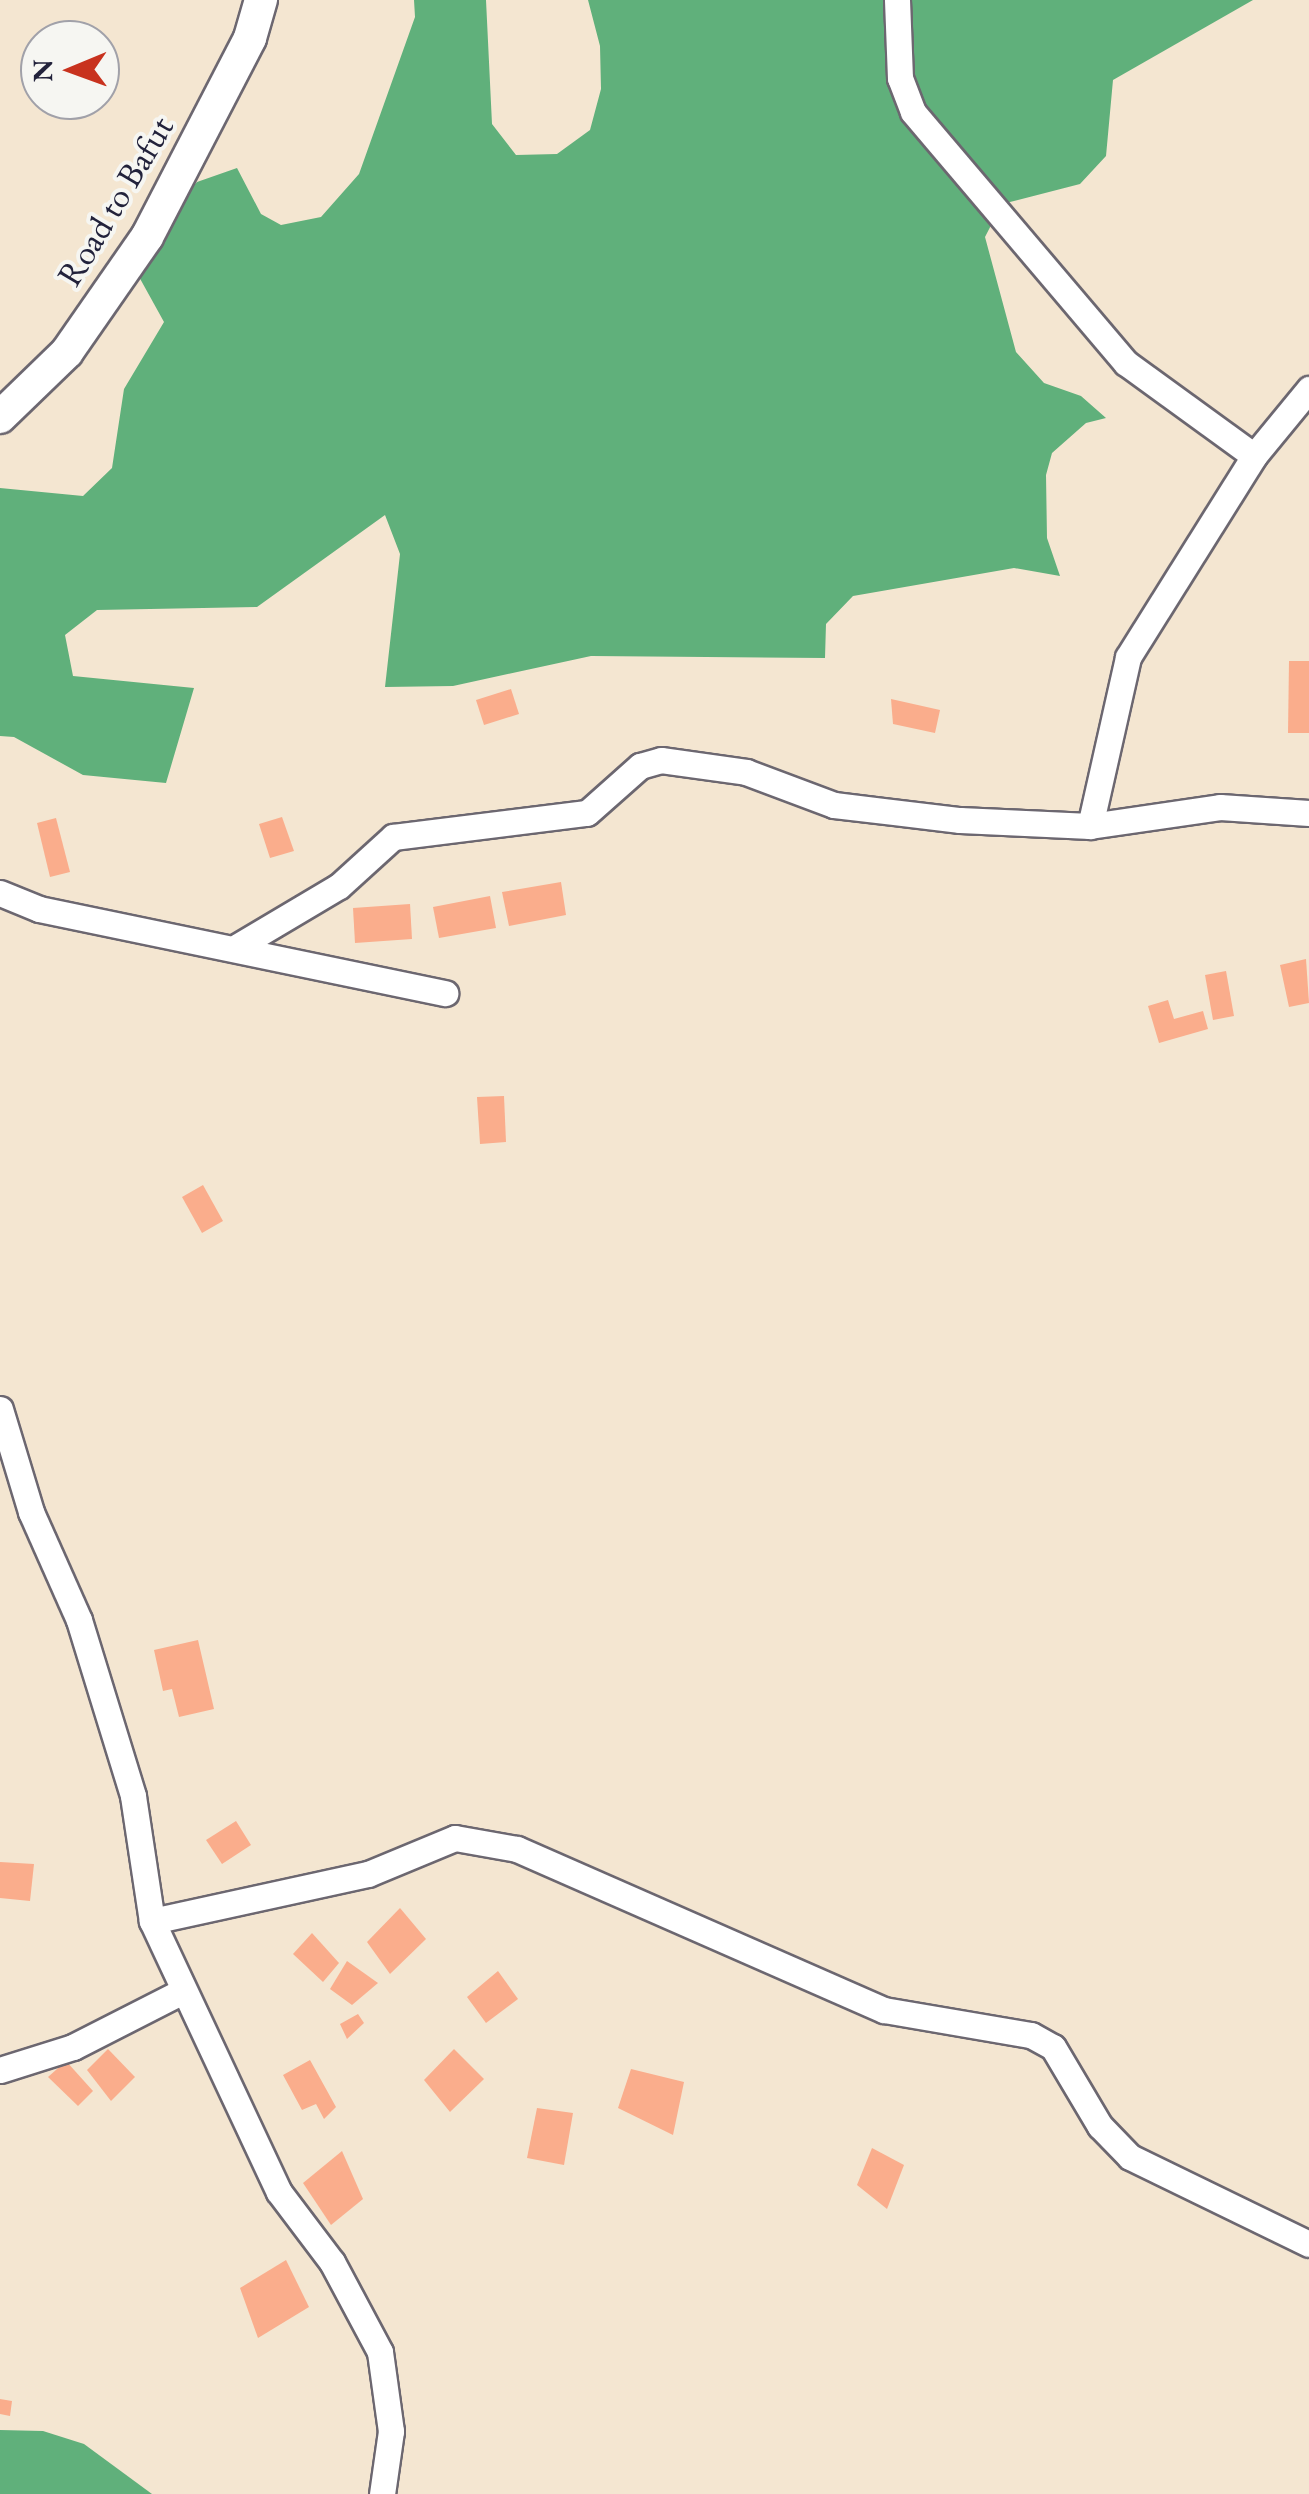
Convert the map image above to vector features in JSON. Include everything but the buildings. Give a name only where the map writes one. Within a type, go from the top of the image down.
[{"type":"street","name":"Road to Bafut","points":[[0,417],[67,352],[146,238],[242,54],[261,0]]},
{"type":"street","points":[[898,0],[900,78],[913,112],[958,170],[1126,363],[1254,456]]},
{"type":"street","points":[[1090,826],[1128,656],[1254,456],[1309,388]]},
{"type":"street","points":[[238,946],[339,886],[394,837],[587,814],[640,766],[660,760],[746,772],[834,806],[1090,826],[1220,807],[1309,813]]},
{"type":"street","points":[[0,893],[39,909],[238,946],[445,993]]},
{"type":"street","points":[[0,1409],[31,1512],[79,1620],[132,1796],[152,1921],[278,2192],[332,2262],[380,2352],[391,2431],[382,2494]]},
{"type":"street","points":[[152,1921],[368,1874],[456,1838],[517,1849],[884,2010],[1031,2035],[1053,2047],[1100,2126],[1130,2157],[1309,2244]]},
{"type":"street","points":[[0,2070],[73,2047],[183,1990]]},
{"type":"green space","points":[[414,0],[486,0],[492,124],[516,155],[557,154],[590,130],[601,89],[600,46],[588,0],[1253,0],[1113,80],[1106,156],[1080,184],[1002,204],[985,237],[1016,352],[1044,383],[1081,396],[1106,418],[1086,423],[1052,453],[1046,475],[1047,538],[1060,576],[1014,568],[853,596],[826,624],[825,658],[591,656],[453,686],[385,687],[400,554],[385,515],[257,607],[97,610],[65,635],[73,676],[194,688],[166,783],[83,775],[14,737],[0,736],[0,488],[83,496],[112,468],[124,389],[164,322],[122,246],[147,237],[197,182],[237,168],[261,214],[281,225],[321,217],[359,174],[415,17]]},
{"type":"green space","points":[[0,2430],[43,2431],[84,2444],[152,2494],[0,2494]]}]
